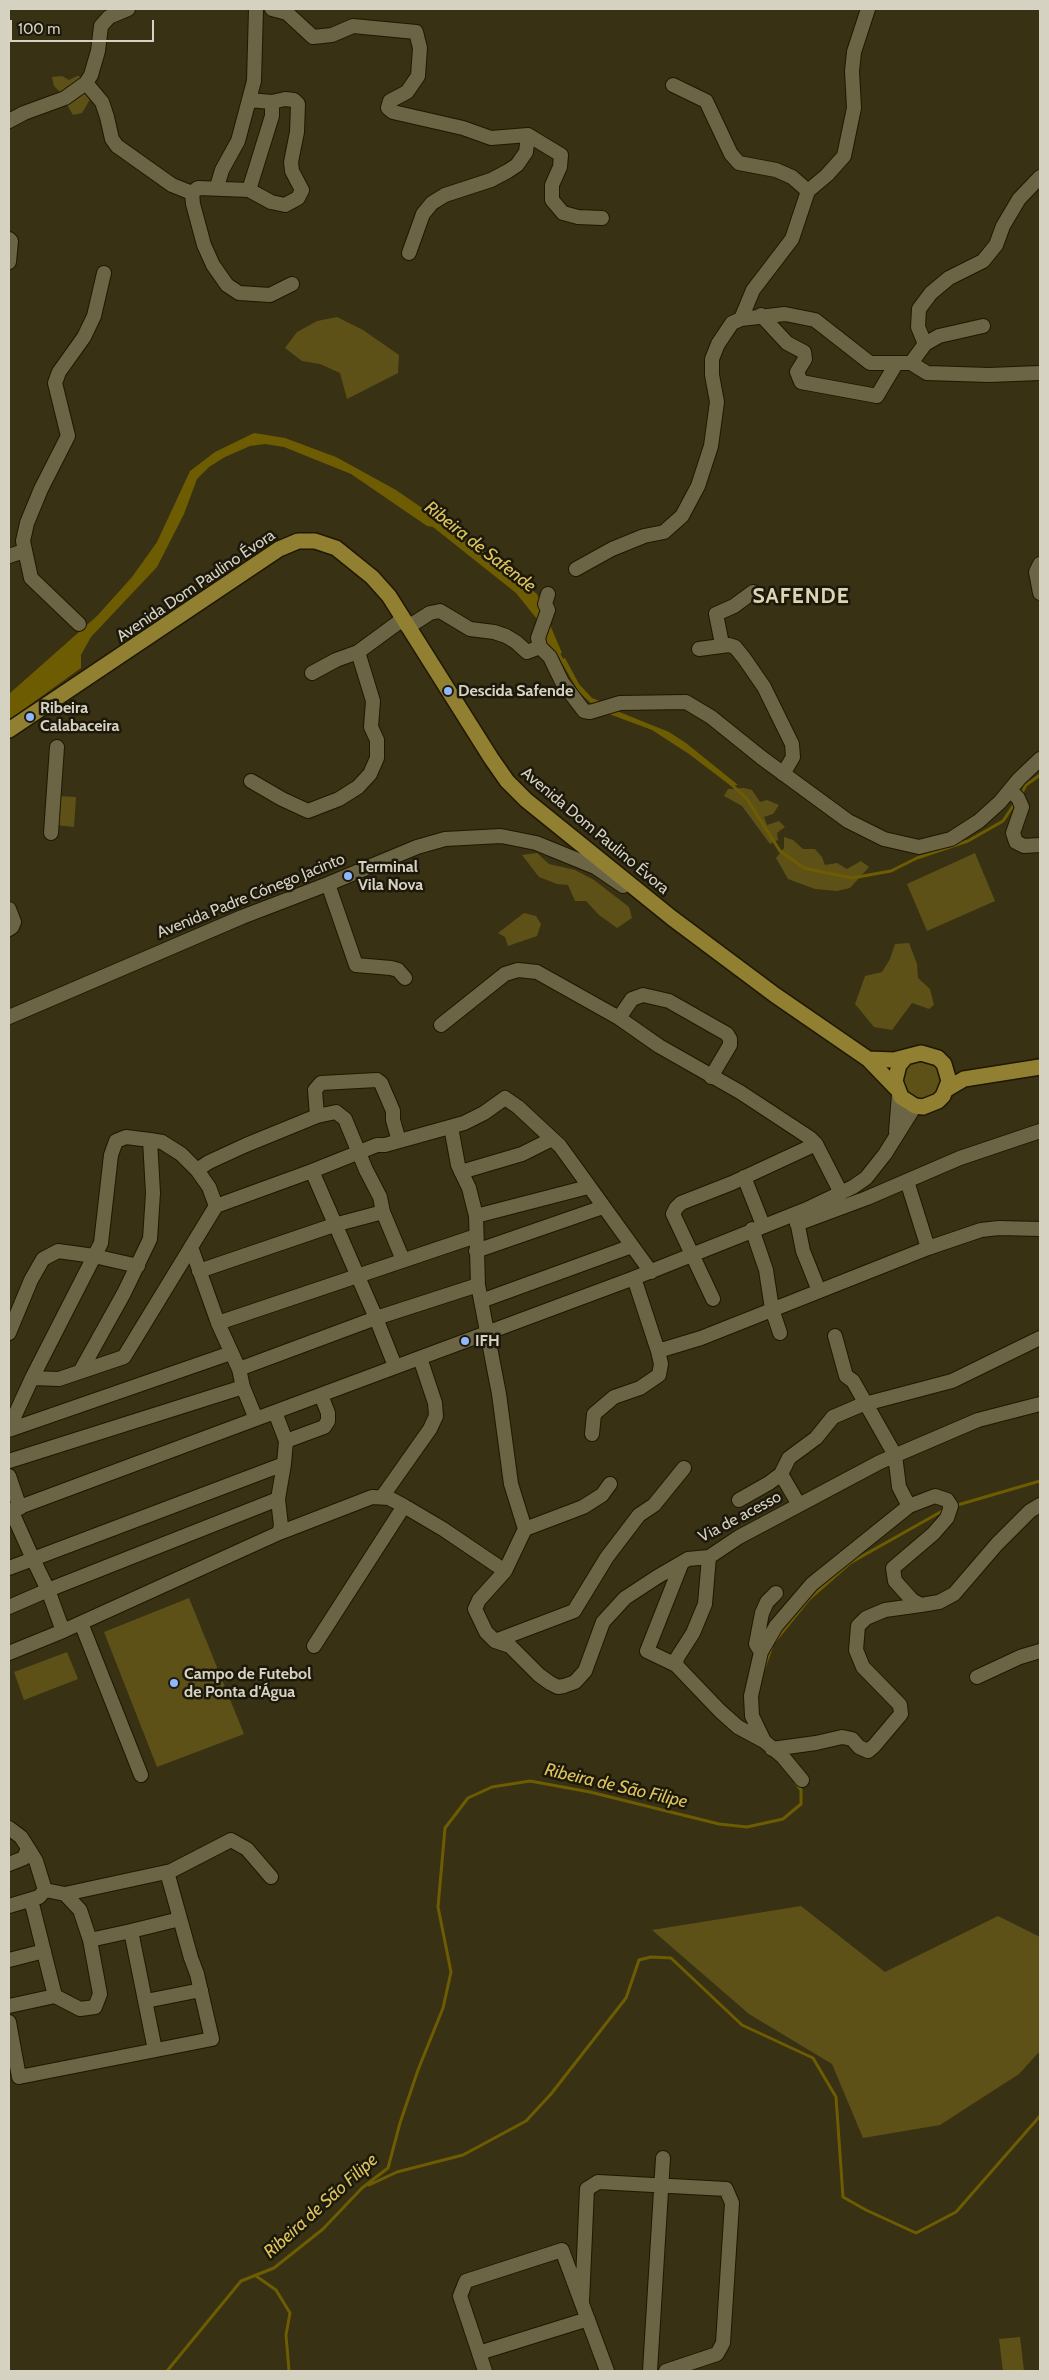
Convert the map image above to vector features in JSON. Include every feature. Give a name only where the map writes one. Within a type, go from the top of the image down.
[{"type":"main road","name":"Avenida Dom Paulino Évora","points":[[9,730],[129,652],[254,565],[298,541],[314,540],[336,548],[372,577],[389,596],[464,717],[507,781],[526,800],[672,918],[775,996],[868,1059],[897,1091]]},
{"type":"main road","points":[[868,1059],[894,1060],[921,1052],[930,1054],[944,1064],[947,1072],[947,1089]]},
{"type":"main road","points":[[905,1058],[896,1073],[897,1091],[907,1103],[915,1106],[931,1105],[943,1096],[947,1089],[964,1078],[1040,1067]]},
{"type":"main road","points":[[947,1072],[964,1078]]},
{"type":"street","points":[[9,121],[24,113],[65,98],[86,83],[91,75],[98,51],[100,26],[109,17],[128,9]]},
{"type":"street","points":[[217,187],[222,170],[238,141],[249,100],[254,81],[264,9],[286,13],[313,37],[332,35],[352,26],[416,32],[420,48],[418,76],[412,88],[390,101],[388,108],[393,112],[463,128],[491,138],[528,135],[561,155],[560,167],[552,185],[552,200],[563,213],[578,218],[602,218]]},
{"type":"street","points":[[741,319],[753,290],[792,239],[808,191],[827,175],[844,156],[854,108],[852,71],[854,52],[868,9]]},
{"type":"street","points":[[86,83],[102,102],[112,139],[117,146],[172,185],[192,193]]},
{"type":"street","points":[[672,85],[706,101],[731,154],[739,163],[776,170],[792,177],[808,191]]},
{"type":"street","points":[[192,193],[198,188],[217,187],[249,190],[271,202],[285,205],[298,198],[302,190],[292,171],[291,162],[297,132],[298,104],[294,100],[285,98],[272,102],[249,100]]},
{"type":"street","points":[[249,190],[272,116],[272,102]]},
{"type":"street","points":[[409,253],[423,214],[432,203],[445,195],[491,180],[508,171],[526,152],[528,135]]},
{"type":"street","points":[[926,344],[918,327],[919,309],[931,293],[949,278],[983,261],[996,245],[1003,226],[1018,199],[1040,178]]},
{"type":"street","points":[[192,193],[204,245],[227,285],[239,293],[270,295],[292,284]]},
{"type":"street","points":[[9,239],[11,240],[9,262]]},
{"type":"street","points":[[79,624],[31,578],[23,541],[27,523],[68,436],[55,383],[59,372],[84,337],[94,316],[104,273]]},
{"type":"street","points":[[576,570],[612,549],[644,536],[664,532],[682,516],[698,486],[711,446],[717,402],[712,375],[712,359],[718,344],[732,323],[741,319],[761,315],[785,314],[815,320],[870,363],[911,363],[927,373],[989,375],[1040,373]]},
{"type":"street","points":[[761,315],[787,343],[804,352],[805,358],[797,372],[801,382],[878,396],[896,364]]},
{"type":"street","points":[[911,363],[926,344],[939,336],[983,326]]},
{"type":"street","points":[[9,556],[24,551]]},
{"type":"street","points":[[1040,564],[1036,572],[1040,593]]},
{"type":"street","points":[[722,644],[716,614],[734,606],[753,592]]},
{"type":"street","points":[[312,673],[336,660],[358,652],[406,622],[440,611],[470,629],[494,632],[506,636],[527,652],[539,642],[548,610],[546,604],[548,594]]},
{"type":"street","points":[[539,642],[550,657],[562,682],[584,711],[593,711],[607,706],[686,702],[711,717],[783,774],[848,821],[884,839],[919,847],[951,839],[979,821],[1040,758]]},
{"type":"street","points":[[699,649],[722,644],[735,648],[764,687],[792,744],[793,757],[783,774]]},
{"type":"street","points":[[251,781],[308,811],[339,799],[358,787],[370,774],[377,758],[377,740],[371,728],[373,701],[358,652]]},
{"type":"street","points":[[51,833],[58,747]]},
{"type":"street","points":[[1010,790],[1018,798],[1022,808],[1013,833],[1016,842],[1024,846],[1040,845]]},
{"type":"street","name":"Avenida Padre Cónego Jacinto","points":[[9,1017],[242,916],[328,884],[417,847],[445,839],[501,836],[536,843],[595,868],[672,918]]},
{"type":"street","points":[[328,884],[356,965],[391,968],[398,970],[405,978]]},
{"type":"street","points":[[9,909],[14,922],[12,927],[9,928]]},
{"type":"street","points":[[440,1025],[505,974],[518,970],[537,972],[619,1018],[658,1046],[740,1092],[816,1144],[841,1193]]},
{"type":"street","points":[[619,1018],[632,999],[643,995],[669,1001],[727,1034],[730,1039],[730,1045],[711,1077]]},
{"type":"street","points":[[317,1116],[315,1090],[321,1083],[377,1080],[381,1083],[393,1111],[393,1120],[399,1141]]},
{"type":"street","points":[[896,1133],[897,1091]]},
{"type":"street","points":[[32,1378],[59,1379],[124,1357],[216,1206],[378,1145],[451,1127],[484,1113],[505,1098],[518,1107],[572,1161],[651,1272]]},
{"type":"street","points":[[796,1218],[866,1178],[915,1106]]},
{"type":"street","points":[[197,1170],[239,1148],[317,1116],[336,1112],[345,1118],[366,1170],[380,1197],[383,1212],[403,1260]]},
{"type":"street","points":[[451,1127],[461,1172],[469,1188],[476,1216],[478,1285],[488,1332],[511,1484],[524,1529],[583,1507],[602,1495],[610,1484]]},
{"type":"street","points":[[13,1510],[394,1366],[651,1272],[757,1227],[796,1218],[907,1181],[960,1158],[1040,1131]]},
{"type":"street","points":[[9,1429],[32,1378],[101,1243],[113,1146],[116,1141],[126,1136],[162,1142],[186,1158],[197,1170],[209,1188],[216,1206]]},
{"type":"street","points":[[461,1172],[522,1154],[552,1139]]},
{"type":"street","points":[[80,1372],[138,1266],[150,1239],[153,1193],[150,1140]]},
{"type":"street","points":[[713,1298],[672,1214],[676,1208],[681,1202],[744,1178],[816,1144]]},
{"type":"street","points":[[312,1171],[376,1318],[394,1366]]},
{"type":"street","points":[[744,1178],[757,1227],[772,1309],[780,1333]]},
{"type":"street","points":[[907,1181],[928,1248]]},
{"type":"street","points":[[476,1216],[588,1186]]},
{"type":"street","points":[[476,1251],[603,1207]]},
{"type":"street","points":[[199,1272],[334,1225],[383,1212]]},
{"type":"street","points":[[796,1218],[803,1251],[819,1291]]},
{"type":"street","points":[[658,1351],[680,1346],[928,1248],[981,1230],[999,1228],[1040,1229]]},
{"type":"street","points":[[218,1323],[476,1236]]},
{"type":"street","points":[[481,1302],[632,1246]]},
{"type":"street","points":[[190,1247],[218,1323],[239,1369],[243,1386],[256,1419]]},
{"type":"street","points":[[9,1333],[31,1280],[43,1259],[58,1251],[94,1256],[138,1266]]},
{"type":"street","points":[[592,1434],[594,1414],[614,1397],[640,1388],[659,1375],[661,1364],[658,1351],[634,1278]]},
{"type":"street","points":[[239,1369],[376,1318],[478,1285]]},
{"type":"street","points":[[835,1336],[846,1376],[853,1380],[895,1456],[899,1487],[909,1506]]},
{"type":"street","points":[[739,1500],[781,1474],[789,1458],[816,1438],[833,1417],[867,1403],[952,1381],[1040,1338]]},
{"type":"street","points":[[9,1429],[231,1354]]},
{"type":"street","points":[[382,1497],[430,1429],[436,1416],[436,1403],[420,1358]]},
{"type":"street","points":[[9,1461],[243,1386]]},
{"type":"street","points":[[286,1441],[324,1427],[328,1421],[328,1413],[321,1395]]},
{"type":"street","name":"Via de acesso","points":[[524,1529],[505,1571],[479,1600],[475,1609],[486,1632],[495,1640],[510,1646],[539,1675],[558,1687],[574,1682],[585,1671],[603,1622],[625,1598],[657,1576],[681,1565],[688,1559],[709,1557],[739,1537],[895,1456],[978,1420],[1040,1404]]},
{"type":"street","points":[[275,1412],[286,1441],[278,1499],[281,1526],[279,1533]]},
{"type":"street","points":[[9,1568],[284,1464]]},
{"type":"street","points":[[495,1640],[574,1612],[607,1557],[639,1515],[654,1505],[684,1468]]},
{"type":"street","points":[[781,1474],[799,1505]]},
{"type":"street","points":[[9,1476],[13,1510],[48,1590],[63,1631]]},
{"type":"street","points":[[768,1745],[752,1716],[751,1696],[761,1652],[776,1626],[812,1584],[909,1506],[935,1496],[947,1500],[951,1506],[947,1518],[933,1534],[893,1568],[895,1582],[912,1600],[920,1605]]},
{"type":"street","points":[[9,1653],[81,1623],[279,1533],[372,1497],[382,1497],[404,1506],[443,1528],[505,1571]]},
{"type":"street","points":[[9,1607],[278,1499]]},
{"type":"street","points":[[768,1745],[816,1744],[842,1737],[852,1739],[859,1747],[868,1751],[874,1746],[901,1714],[900,1705],[863,1667],[856,1650],[858,1626],[866,1618],[886,1610],[939,1602],[954,1594],[997,1544],[1030,1510],[1040,1505]]},
{"type":"street","points":[[314,1646],[404,1506]]},
{"type":"street","points":[[676,1665],[677,1658],[693,1633],[705,1604],[709,1557]]},
{"type":"street","points":[[681,1565],[647,1651],[676,1665],[687,1679],[738,1727],[768,1745],[783,1757],[802,1780]]},
{"type":"street","points":[[761,1652],[756,1644],[762,1613],[767,1602],[776,1593]]},
{"type":"street","points":[[81,1623],[142,1775]]},
{"type":"street","points":[[977,1677],[1020,1657],[1040,1651]]},
{"type":"street","points":[[9,1828],[21,1837],[36,1861],[45,1890]]},
{"type":"street","points":[[45,1890],[65,1894],[167,1872],[204,1856],[231,1840],[247,1849],[271,1877]]},
{"type":"street","points":[[9,1864],[24,1858],[28,1848]]},
{"type":"street","points":[[9,2022],[14,2078],[212,2039],[201,1990],[167,1872]]},
{"type":"street","points":[[9,1906],[31,1900],[45,1890]]},
{"type":"street","points":[[9,2006],[55,1996],[80,2009],[95,2007],[100,1994],[90,1940],[80,1910],[65,1894]]},
{"type":"street","points":[[31,1900],[55,1996]]},
{"type":"street","points":[[90,1940],[180,1919]]},
{"type":"street","points":[[131,1931],[155,2050]]},
{"type":"street","points":[[9,1960],[44,1950]]},
{"type":"street","points":[[146,2001],[201,1990]]},
{"type":"street","points":[[650,2371],[663,2158]]},
{"type":"street","points":[[582,2302],[587,2189],[598,2182],[726,2189],[732,2203],[723,2343],[717,2354],[666,2371]]},
{"type":"street","points":[[485,2371],[460,2296],[466,2281],[584,2243]]},
{"type":"street","points":[[562,2250],[607,2371]]},
{"type":"street","points":[[479,2353],[588,2318]]},
{"type":"shaded area","points":[[62,76],[69,80],[77,76],[89,78],[92,96],[82,113],[73,115],[54,86],[52,77]]},
{"type":"shaded area","points":[[337,317],[363,330],[399,355],[398,373],[347,399],[340,373],[320,364],[302,361],[285,348],[297,332],[317,321]]},
{"type":"shaded area","points":[[254,433],[285,438],[336,457],[396,490],[470,541],[537,594],[562,653],[553,657],[547,647],[545,629],[516,593],[433,527],[427,526],[351,474],[284,447],[265,444],[250,446],[225,457],[209,467],[197,479],[184,514],[157,567],[91,637],[81,655],[81,668],[9,720],[9,694],[97,616],[132,577],[157,542],[190,471],[215,452]]},
{"type":"shaded area","points":[[565,658],[579,684],[592,698],[605,703],[595,707],[579,692],[560,660]]},
{"type":"shaded area","points":[[607,707],[669,732],[686,743],[738,785],[731,786],[689,754],[652,730],[601,711]]},
{"type":"shaded area","points":[[744,788],[752,790],[760,802],[767,800],[779,805],[773,814],[764,817],[767,825],[779,821],[785,827],[777,833],[778,840],[770,844],[742,806],[724,796],[728,789]]},
{"type":"shaded area","points":[[59,796],[76,797],[74,827],[56,825]]},
{"type":"shaded area","points":[[784,837],[793,840],[803,849],[815,849],[822,857],[825,865],[837,863],[847,869],[861,861],[869,867],[850,888],[837,891],[815,889],[788,879],[776,858],[784,848]]},
{"type":"shaded area","points":[[537,853],[549,864],[575,870],[594,880],[629,907],[632,918],[617,928],[599,915],[586,901],[575,901],[568,885],[557,884],[539,877],[522,855]]},
{"type":"shaded area","points":[[975,853],[995,901],[927,931],[907,884]]},
{"type":"shaded area","points":[[524,913],[536,916],[541,924],[537,936],[508,946],[505,937],[498,933]]},
{"type":"shaded area","points":[[909,943],[917,964],[918,978],[930,989],[934,1005],[929,1009],[912,1003],[892,1030],[874,1027],[855,1004],[865,976],[882,972],[890,959],[895,944]]},
{"type":"shaded area","points":[[921,1059],[934,1064],[939,1070],[941,1084],[934,1097],[920,1102],[907,1097],[901,1073],[909,1062]]},
{"type":"shaded area","name":"Campo de Futebol de Ponta d'Água","points":[[189,1598],[244,1734],[157,1767],[104,1632]]},
{"type":"shaded area","points":[[67,1652],[78,1679],[24,1700],[14,1672]]},
{"type":"shaded area","points":[[801,1906],[885,1972],[998,1916],[1040,1937],[1040,2051],[1019,2074],[940,2125],[863,2138],[832,2064],[749,2014],[652,1930]]},
{"type":"shaded area","points":[[1020,2337],[1024,2371],[1003,2371],[999,2339]]},
{"type":"waterway","name":"Ribeira de Safende","points":[[557,651],[564,663]]},
{"type":"waterway","name":"Ribeira de Safende","points":[[1020,796],[1026,785],[1040,775]]},
{"type":"waterway","name":"Ribeira de Safende","points":[[731,784],[747,799],[780,851],[804,868],[852,878],[891,871],[917,858],[968,841],[1003,821],[1015,803]]},
{"type":"waterway","name":"Ribeira de São Filipe","points":[[954,1506],[1040,1481]]},
{"type":"waterway","name":"Ribeira de São Filipe","points":[[775,1641],[809,1599],[850,1563],[944,1510]]},
{"type":"waterway","name":"Ribeira de São Filipe","points":[[763,1671],[772,1646]]},
{"type":"waterway","name":"Ribeira de São Filipe","points":[[167,2371],[241,2281],[274,2268],[323,2229],[362,2188],[388,2168],[400,2123],[418,2070],[443,2008],[451,1972],[438,1907],[445,1828],[468,1798],[492,1787],[530,1781],[590,1792],[719,1824],[747,1827],[783,1819],[801,1804],[801,1790],[795,1782]]},
{"type":"waterway","points":[[369,2185],[397,2172],[463,2155],[526,2121],[551,2094],[626,1998],[639,1960],[651,1957],[671,1958],[742,2025],[813,2058],[836,2097],[843,2197],[916,2233],[956,2212],[1040,2116]]},
{"type":"waterway","points":[[256,2276],[276,2290],[290,2313],[286,2335],[289,2371]]},
{"type":"place","name":"Descida Safende","points":[[448,691]]},
{"type":"place","name":"Ribeira Calabaceira","points":[[30,717]]},
{"type":"place","name":"Terminal Vila Nova","points":[[348,876]]},
{"type":"place","name":"IFH","points":[[465,1341]]},
{"type":"place","name":"Campo de Futebol de Ponta d'Água","points":[[174,1683]]},
{"type":"district","name":"SAFENDE","points":[[801,597]]}]
